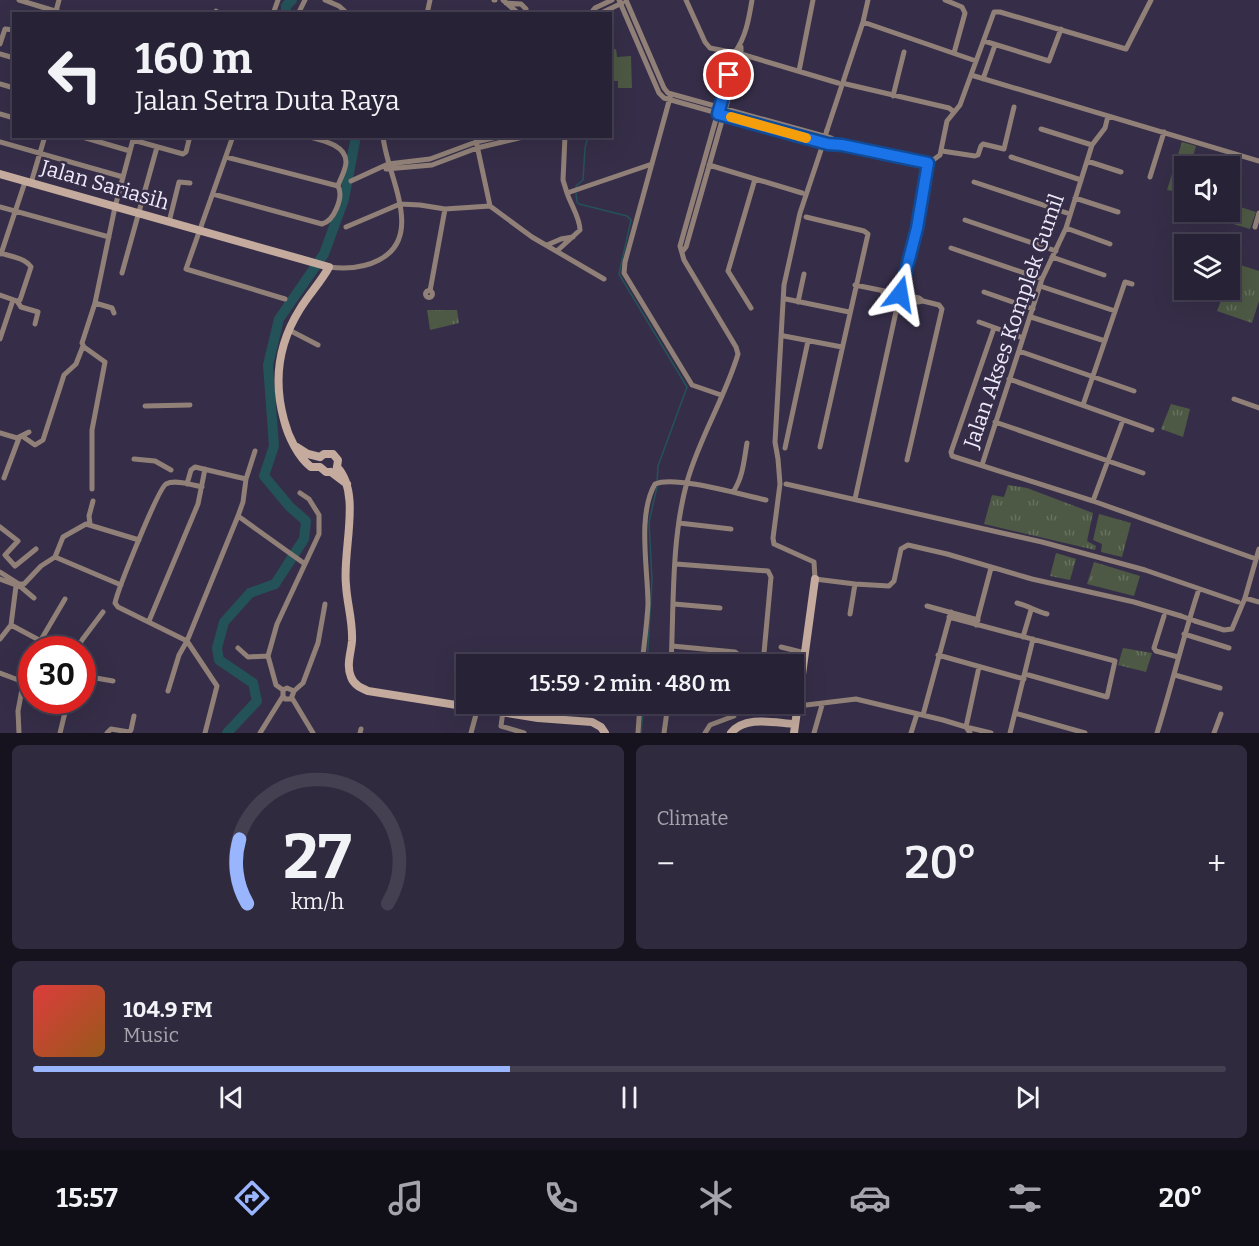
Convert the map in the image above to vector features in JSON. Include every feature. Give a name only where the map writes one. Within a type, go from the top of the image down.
[{"type":"street","points":[[19,0],[59,12]]},
{"type":"street","points":[[56,11],[59,0]]},
{"type":"street","points":[[325,0],[339,6],[346,12]]},
{"type":"street","points":[[592,12],[612,0]]},
{"type":"street","points":[[686,0],[708,46],[838,83]]},
{"type":"street","points":[[672,654],[679,523],[686,483],[738,357],[738,352],[684,260],[682,252],[686,247],[710,149],[752,0]]},
{"type":"street","points":[[799,71],[813,0]]},
{"type":"street","points":[[804,656],[815,579],[814,562],[779,548],[773,540],[780,484],[775,442],[784,285],[800,213],[863,22],[868,0]]},
{"type":"street","points":[[945,0],[962,7],[965,13],[954,53]]},
{"type":"street","points":[[604,12],[623,1],[670,98],[812,136],[831,138],[842,145],[928,163],[937,159],[942,151],[948,121],[960,105],[996,11],[1126,49],[1151,0]]},
{"type":"street","points":[[504,1],[517,12]]},
{"type":"street","points":[[504,1],[521,4],[526,12]]},
{"type":"street","points":[[863,22],[976,61]]},
{"type":"street","points":[[0,42],[5,29],[12,30]]},
{"type":"street","points":[[984,41],[1050,60],[1062,29]]},
{"type":"street","points":[[983,79],[995,45]]},
{"type":"street","points":[[893,96],[904,52]]},
{"type":"street","points":[[971,75],[1259,161]]},
{"type":"street","points":[[846,84],[949,108],[954,112]]},
{"type":"street","points":[[670,98],[625,262],[624,273],[692,385],[721,395]]},
{"type":"street","points":[[942,151],[975,156],[983,144],[1004,149],[1014,107]]},
{"type":"street","name":"Jalan Akses Komplek Gumil","points":[[1108,116],[1105,128],[1092,145],[1066,228],[1042,279],[982,465],[1093,501],[1256,559]]},
{"type":"street","points":[[1041,129],[1092,145]]},
{"type":"street","points":[[1150,177],[1164,132]]},
{"type":"street","points":[[0,295],[20,300],[31,271],[28,263],[1,253],[44,138]]},
{"type":"street","points":[[85,138],[130,152]]},
{"type":"street","points":[[0,433],[21,437],[35,445],[43,440],[64,375],[76,364],[83,346],[115,207],[134,138],[183,154],[186,152],[190,138]]},
{"type":"street","points":[[233,138],[186,269],[285,299]]},
{"type":"street","points":[[213,194],[322,224],[330,220],[340,192],[338,186],[346,165],[344,155],[332,144],[312,138]]},
{"type":"street","points":[[296,447],[308,454],[320,457],[324,454],[333,454],[338,460],[334,469],[326,472],[320,467],[311,467],[306,463],[296,447],[286,427],[278,400],[278,366],[281,351],[299,309],[326,266],[362,266],[372,263],[388,255],[402,233],[403,214],[389,167],[383,138]]},
{"type":"street","points":[[351,181],[380,169],[430,159],[493,138]]},
{"type":"street","points":[[476,142],[510,138]]},
{"type":"street","points":[[557,251],[580,230],[563,180],[565,138]]},
{"type":"street","points":[[0,142],[123,177]]},
{"type":"street","points":[[476,142],[490,206]]},
{"type":"street","points":[[122,273],[157,147]]},
{"type":"street","points":[[702,179],[709,165],[710,149]]},
{"type":"street","points":[[1011,157],[1081,180]]},
{"type":"street","points":[[225,158],[338,186]]},
{"type":"street","points":[[1087,161],[1121,172]]},
{"type":"street","points":[[855,499],[917,228],[928,163]]},
{"type":"street","points":[[567,193],[652,164]]},
{"type":"street","points":[[709,165],[802,193]]},
{"type":"street","name":"Jalan Sariasih","points":[[0,174],[326,266]]},
{"type":"street","points":[[751,308],[728,271],[755,179]]},
{"type":"street","points":[[169,222],[179,182],[190,183]]},
{"type":"street","points":[[974,182],[1070,214]]},
{"type":"street","points":[[1075,198],[1118,212]]},
{"type":"street","points":[[346,227],[400,204],[420,204],[445,209],[490,206],[532,237],[604,279]]},
{"type":"street","points":[[0,207],[109,237]]},
{"type":"street","points":[[430,291],[445,209]]},
{"type":"street","points":[[1255,227],[1259,213]]},
{"type":"street","points":[[806,217],[867,232],[820,447]]},
{"type":"street","points":[[965,220],[1104,275]]},
{"type":"street","points":[[1066,228],[1110,244]]},
{"type":"street","points":[[547,245],[574,237]]},
{"type":"street","points":[[951,248],[1042,279]]},
{"type":"street","points":[[798,302],[804,274]]},
{"type":"street","points":[[1083,405],[1125,282],[1132,284]]},
{"type":"street","points":[[855,285],[918,302],[939,305],[942,309],[907,460]]},
{"type":"street","points":[[1040,286],[1115,311]]},
{"type":"street","points":[[984,292],[1033,309]]},
{"type":"street","points":[[786,299],[849,312]]},
{"type":"street","points":[[15,300],[21,307],[38,312],[35,324]]},
{"type":"street","points":[[0,339],[15,300]]},
{"type":"street","points":[[94,303],[112,308],[114,313]]},
{"type":"street","points":[[1031,317],[1105,341]]},
{"type":"street","points":[[979,322],[1023,338]]},
{"type":"street","points":[[982,465],[955,458],[951,452],[994,328]]},
{"type":"street","points":[[289,330],[318,345]]},
{"type":"street","points":[[784,336],[842,347]]},
{"type":"street","points":[[785,448],[808,341]]},
{"type":"street","points":[[83,346],[105,362],[92,430],[92,489]]},
{"type":"street","points":[[1018,351],[1134,390]]},
{"type":"street","points":[[1009,379],[1152,430]]},
{"type":"street","points":[[1234,399],[1259,408]]},
{"type":"street","points":[[145,406],[190,405]]},
{"type":"street","points":[[1093,501],[1123,420]]},
{"type":"street","points":[[995,422],[1143,473]]},
{"type":"street","points":[[4,477],[21,437],[29,432]]},
{"type":"street","points":[[733,492],[738,485],[747,443]]},
{"type":"street","points":[[168,691],[178,655],[187,641],[238,516],[255,451]]},
{"type":"street","points":[[320,457],[320,467]]},
{"type":"street","points":[[134,459],[155,461],[171,470]]},
{"type":"street","points":[[187,484],[193,467],[246,479]]},
{"type":"street","points":[[149,621],[198,504],[205,469]]},
{"type":"street","points":[[334,469],[345,477],[347,484],[349,517],[345,584],[351,614],[352,640],[348,668],[351,679],[357,687],[368,692],[456,704]]},
{"type":"street","points":[[643,654],[648,606],[645,527],[649,494],[655,484],[661,482],[686,483],[766,500]]},
{"type":"street","points":[[202,487],[171,483],[162,488],[116,601],[117,606],[187,641],[217,686],[205,733]]},
{"type":"street","points":[[786,484],[1042,542],[1145,570],[1238,602]]},
{"type":"street","points":[[300,493],[315,506],[320,521],[317,541],[277,624],[268,656],[276,685],[287,699],[303,683],[318,643],[325,604]]},
{"type":"street","points":[[90,524],[89,516],[93,501]]},
{"type":"street","points":[[238,516],[305,564]]},
{"type":"street","points":[[679,523],[731,529]]},
{"type":"street","points":[[0,572],[24,584],[41,566],[55,557],[63,537],[82,525],[90,524],[139,540]]},
{"type":"street","points":[[0,527],[18,542],[3,553],[15,566],[36,549]]},
{"type":"street","points":[[815,579],[855,584],[891,585],[894,581],[901,549],[908,545],[991,568],[1134,602],[1224,630],[1232,628],[1245,598],[1257,567],[1256,559],[1259,549]]},
{"type":"street","points":[[55,557],[121,585]]},
{"type":"street","points":[[676,564],[767,570],[770,573],[765,654]]},
{"type":"street","points":[[977,622],[991,568]]},
{"type":"street","points":[[0,579],[34,598]]},
{"type":"street","points":[[850,615],[855,584]]},
{"type":"street","points":[[0,639],[10,625],[16,586]]},
{"type":"street","points":[[1157,733],[1175,675],[1184,634],[1199,589]]},
{"type":"street","points":[[1245,598],[1259,602]]},
{"type":"street","points":[[42,636],[64,599]]},
{"type":"street","points":[[1017,603],[1027,606],[1030,610],[1047,614]]},
{"type":"street","points":[[674,604],[720,608]]},
{"type":"street","points":[[927,606],[1023,637],[1115,661],[1107,697],[938,655]]},
{"type":"street","points":[[1023,637],[1030,610]]},
{"type":"street","points":[[85,636],[103,612]]},
{"type":"street","points":[[911,733],[920,715],[950,615]]},
{"type":"street","points":[[1164,616],[1154,648],[1156,651],[1178,657]]},
{"type":"street","points":[[10,625],[31,636]]},
{"type":"street","points":[[1184,634],[1229,648]]},
{"type":"street","points":[[1010,733],[1033,639]]},
{"type":"street","points":[[672,646],[738,654]]},
{"type":"street","points":[[781,647],[805,653]]},
{"type":"street","points":[[238,648],[248,657],[268,656]]},
{"type":"street","points":[[970,733],[966,727],[979,667]]},
{"type":"street","points":[[0,673],[18,681]]},
{"type":"street","points":[[1175,675],[1220,688]]},
{"type":"street","points":[[96,678],[113,681]]},
{"type":"street","points":[[261,733],[283,693],[289,688],[312,733]]},
{"type":"street","points":[[804,706],[856,699],[991,733]]},
{"type":"street","points":[[814,733],[822,705]]},
{"type":"street","points":[[1015,713],[1085,733]]},
{"type":"street","points":[[18,714],[19,733]]},
{"type":"street","points":[[60,733],[65,714]]},
{"type":"street","points":[[471,733],[476,714]]},
{"type":"street","points":[[503,714],[501,726],[524,733]]},
{"type":"street","points":[[518,714],[538,718],[592,722],[601,727],[605,733]]},
{"type":"street","points":[[638,733],[639,714]]},
{"type":"street","points":[[664,733],[667,714]]},
{"type":"street","points":[[705,733],[710,725],[734,714]]},
{"type":"street","points":[[794,733],[797,714]]},
{"type":"street","points":[[1214,733],[1221,714]]},
{"type":"street","points":[[108,733],[111,729],[129,733],[134,716]]},
{"type":"street","points":[[731,733],[741,724],[756,722],[795,724]]},
{"type":"green space","points":[[616,49],[617,57],[631,56],[632,88],[618,88],[618,81],[612,81],[612,50]]},
{"type":"green space","points":[[1182,142],[1196,146],[1193,156],[1178,156]]},
{"type":"green space","points":[[1174,168],[1174,191],[1167,190]]},
{"type":"green space","points":[[1240,207],[1256,212],[1250,229],[1230,223],[1240,222]]},
{"type":"green space","points":[[1240,265],[1259,271],[1259,301],[1252,323],[1217,311],[1221,300],[1240,300]]},
{"type":"green space","points":[[427,310],[457,310],[459,323],[430,330]]},
{"type":"green space","points":[[1171,404],[1190,409],[1183,437],[1161,429]]},
{"type":"green space","points":[[1008,485],[1027,488],[1093,513],[1087,541],[1096,546],[1095,550],[984,524],[992,495],[1004,497]]},
{"type":"green space","points":[[1099,514],[1131,523],[1122,557],[1101,552],[1102,544],[1093,540]]},
{"type":"green space","points":[[1056,553],[1076,559],[1070,580],[1050,576]]},
{"type":"green space","points":[[1094,562],[1140,576],[1134,596],[1087,584]]},
{"type":"green space","points":[[1123,648],[1152,653],[1146,672],[1118,665]]},
{"type":"waterway","points":[[286,12],[286,6],[292,0]]},
{"type":"waterway","points":[[227,733],[257,701],[253,683],[219,660],[217,648],[224,622],[250,593],[275,584],[304,539],[306,521],[290,507],[264,476],[274,446],[268,365],[279,319],[324,254],[344,199],[356,138]]},
{"type":"waterway","points":[[576,188],[583,180],[588,138]]},
{"type":"waterway","points":[[576,193],[579,204],[627,216],[631,220],[619,274],[687,387],[658,466],[657,482]]},
{"type":"waterway","points":[[648,654],[652,580],[649,522],[657,487]]},
{"type":"waterway","points":[[641,733],[643,714]]},
{"type":"slow traffic","points":[[731,117],[806,138]]},
{"type":"route","points":[[729,75],[718,114],[828,144],[928,163],[917,228],[900,294]]}]
